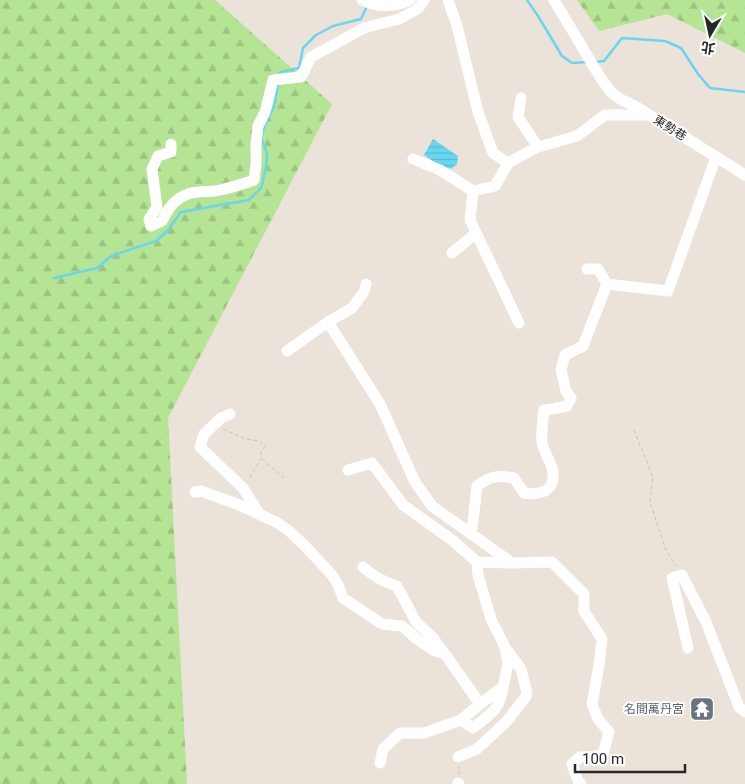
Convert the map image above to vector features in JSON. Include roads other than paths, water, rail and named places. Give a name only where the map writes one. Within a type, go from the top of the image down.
[{"type":"street","points":[[368,2],[382,6],[410,0]]},
{"type":"street","points":[[171,144],[171,152],[158,156],[152,169],[157,207],[148,219],[151,226],[162,221],[168,208],[189,193],[236,187],[254,180],[258,126],[279,79],[302,77],[311,57],[364,28],[399,19],[418,9],[424,0]]},
{"type":"street","points":[[448,0],[457,26],[478,112],[493,153],[508,163]]},
{"type":"street","name":"東勢巷","points":[[554,0],[591,63],[610,91],[620,99],[745,175]]},
{"type":"street","points":[[521,98],[518,117],[538,147]]},
{"type":"street","points":[[413,159],[440,170],[473,191],[495,186],[508,163],[538,147],[577,136],[605,116],[649,115]]},
{"type":"street","points":[[607,284],[668,291],[716,156]]},
{"type":"street","points":[[473,191],[470,220],[519,323]]},
{"type":"street","points":[[452,253],[476,233]]},
{"type":"street","points":[[587,269],[598,269],[607,284]]},
{"type":"street","points":[[287,351],[328,322],[352,308],[364,292],[366,284]]},
{"type":"street","points":[[471,534],[475,516],[474,506],[477,486],[486,479],[501,475],[514,478],[524,493],[535,494],[546,491],[552,483],[553,471],[542,442],[544,410],[567,406],[571,398],[566,392],[561,370],[566,355],[583,346],[607,284]]},
{"type":"street","points":[[328,322],[380,404],[415,482],[432,506],[512,563]]},
{"type":"street","points":[[230,414],[221,418],[204,434],[200,447],[243,488],[260,515]]},
{"type":"street","points":[[348,470],[372,463],[403,505],[452,540],[477,562],[552,562],[584,594],[584,611],[602,639],[592,704],[598,719],[609,732],[603,754],[592,757],[580,757],[572,764],[578,781],[581,784]]},
{"type":"street","points":[[195,492],[201,491],[238,504],[288,530],[332,575],[338,585],[342,598],[382,624],[402,626],[433,650],[445,654]]},
{"type":"street","points":[[458,757],[476,749],[506,722],[526,698],[527,693],[521,669],[505,647],[491,619],[478,575],[477,562]]},
{"type":"street","points":[[363,567],[372,575],[397,586],[416,622],[433,638],[480,704]]},
{"type":"street","points":[[688,648],[672,578],[682,575],[706,622],[739,707],[745,712]]},
{"type":"street","points":[[461,720],[473,728],[494,712],[502,698],[508,664],[505,647]]},
{"type":"street","points":[[380,763],[383,750],[400,733],[424,733],[461,720],[503,686]]},
{"type":"water","points":[[433,139],[458,156],[457,164],[452,168],[445,169],[424,155]]},
{"type":"waterway","points":[[527,0],[562,56],[572,63],[587,62]]},
{"type":"waterway","points":[[279,76],[280,72],[299,68],[303,48],[316,35],[333,26],[361,19],[367,6]]},
{"type":"waterway","points":[[595,62],[604,61],[622,38],[665,41],[681,48],[710,88],[745,92]]},
{"type":"waterway","points":[[54,278],[97,268],[111,256],[156,241],[168,230],[181,212],[249,200],[261,188],[266,169],[267,153],[261,138],[274,107],[278,84]]},
{"type":"place","name":"名間萬丹宮","points":[[702,709]]}]
